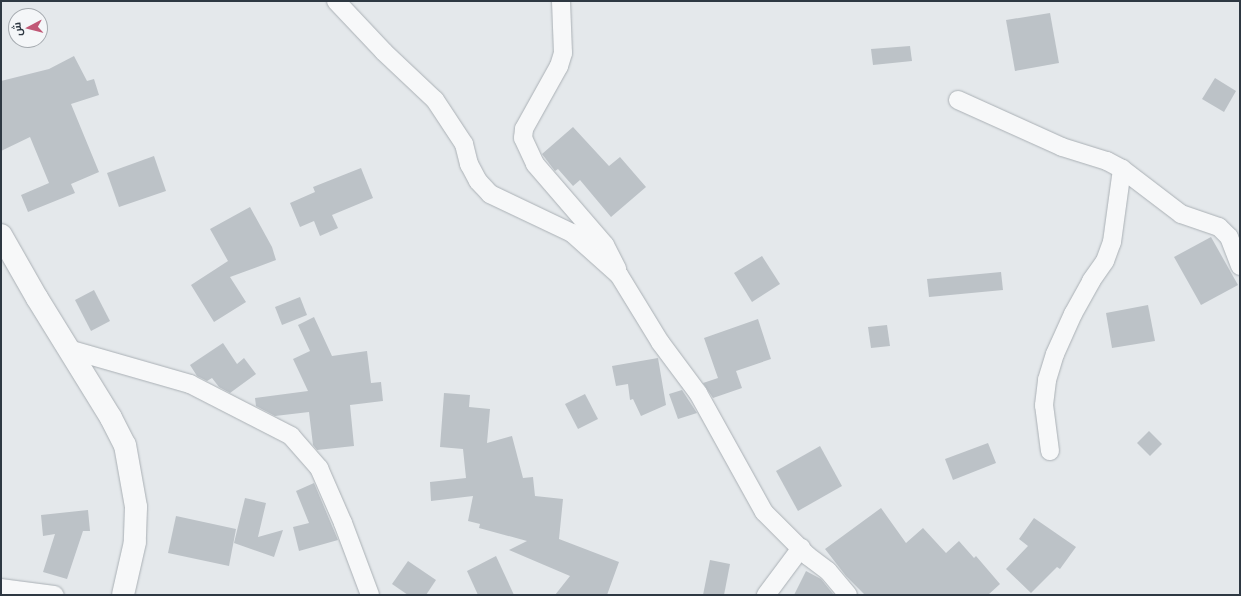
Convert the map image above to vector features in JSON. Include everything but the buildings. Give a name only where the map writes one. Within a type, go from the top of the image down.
[{"type":"street","points":[[336,1],[384,52],[435,100],[464,144],[469,164],[478,180],[490,194],[572,233],[619,275]]},
{"type":"street","points":[[561,1],[563,53],[559,66],[524,129],[522,138],[535,164],[605,245],[615,263],[619,275],[660,342],[698,393],[764,512],[808,556],[828,571],[848,595]]},
{"type":"street","points":[[958,100],[1062,147],[1108,161],[1122,169],[1181,214],[1219,227],[1229,237],[1240,266]]},
{"type":"street","points":[[1050,452],[1044,405],[1047,380],[1055,354],[1073,314],[1104,261],[1112,242],[1122,169]]},
{"type":"street","points":[[1,234],[68,349],[111,418],[125,445],[136,507],[135,542],[123,595]]},
{"type":"street","points":[[68,349],[190,384],[291,436],[319,468],[346,530],[370,595]]},
{"type":"street","points":[[766,595],[801,548]]},
{"type":"street","points":[[1,588],[55,595]]}]
